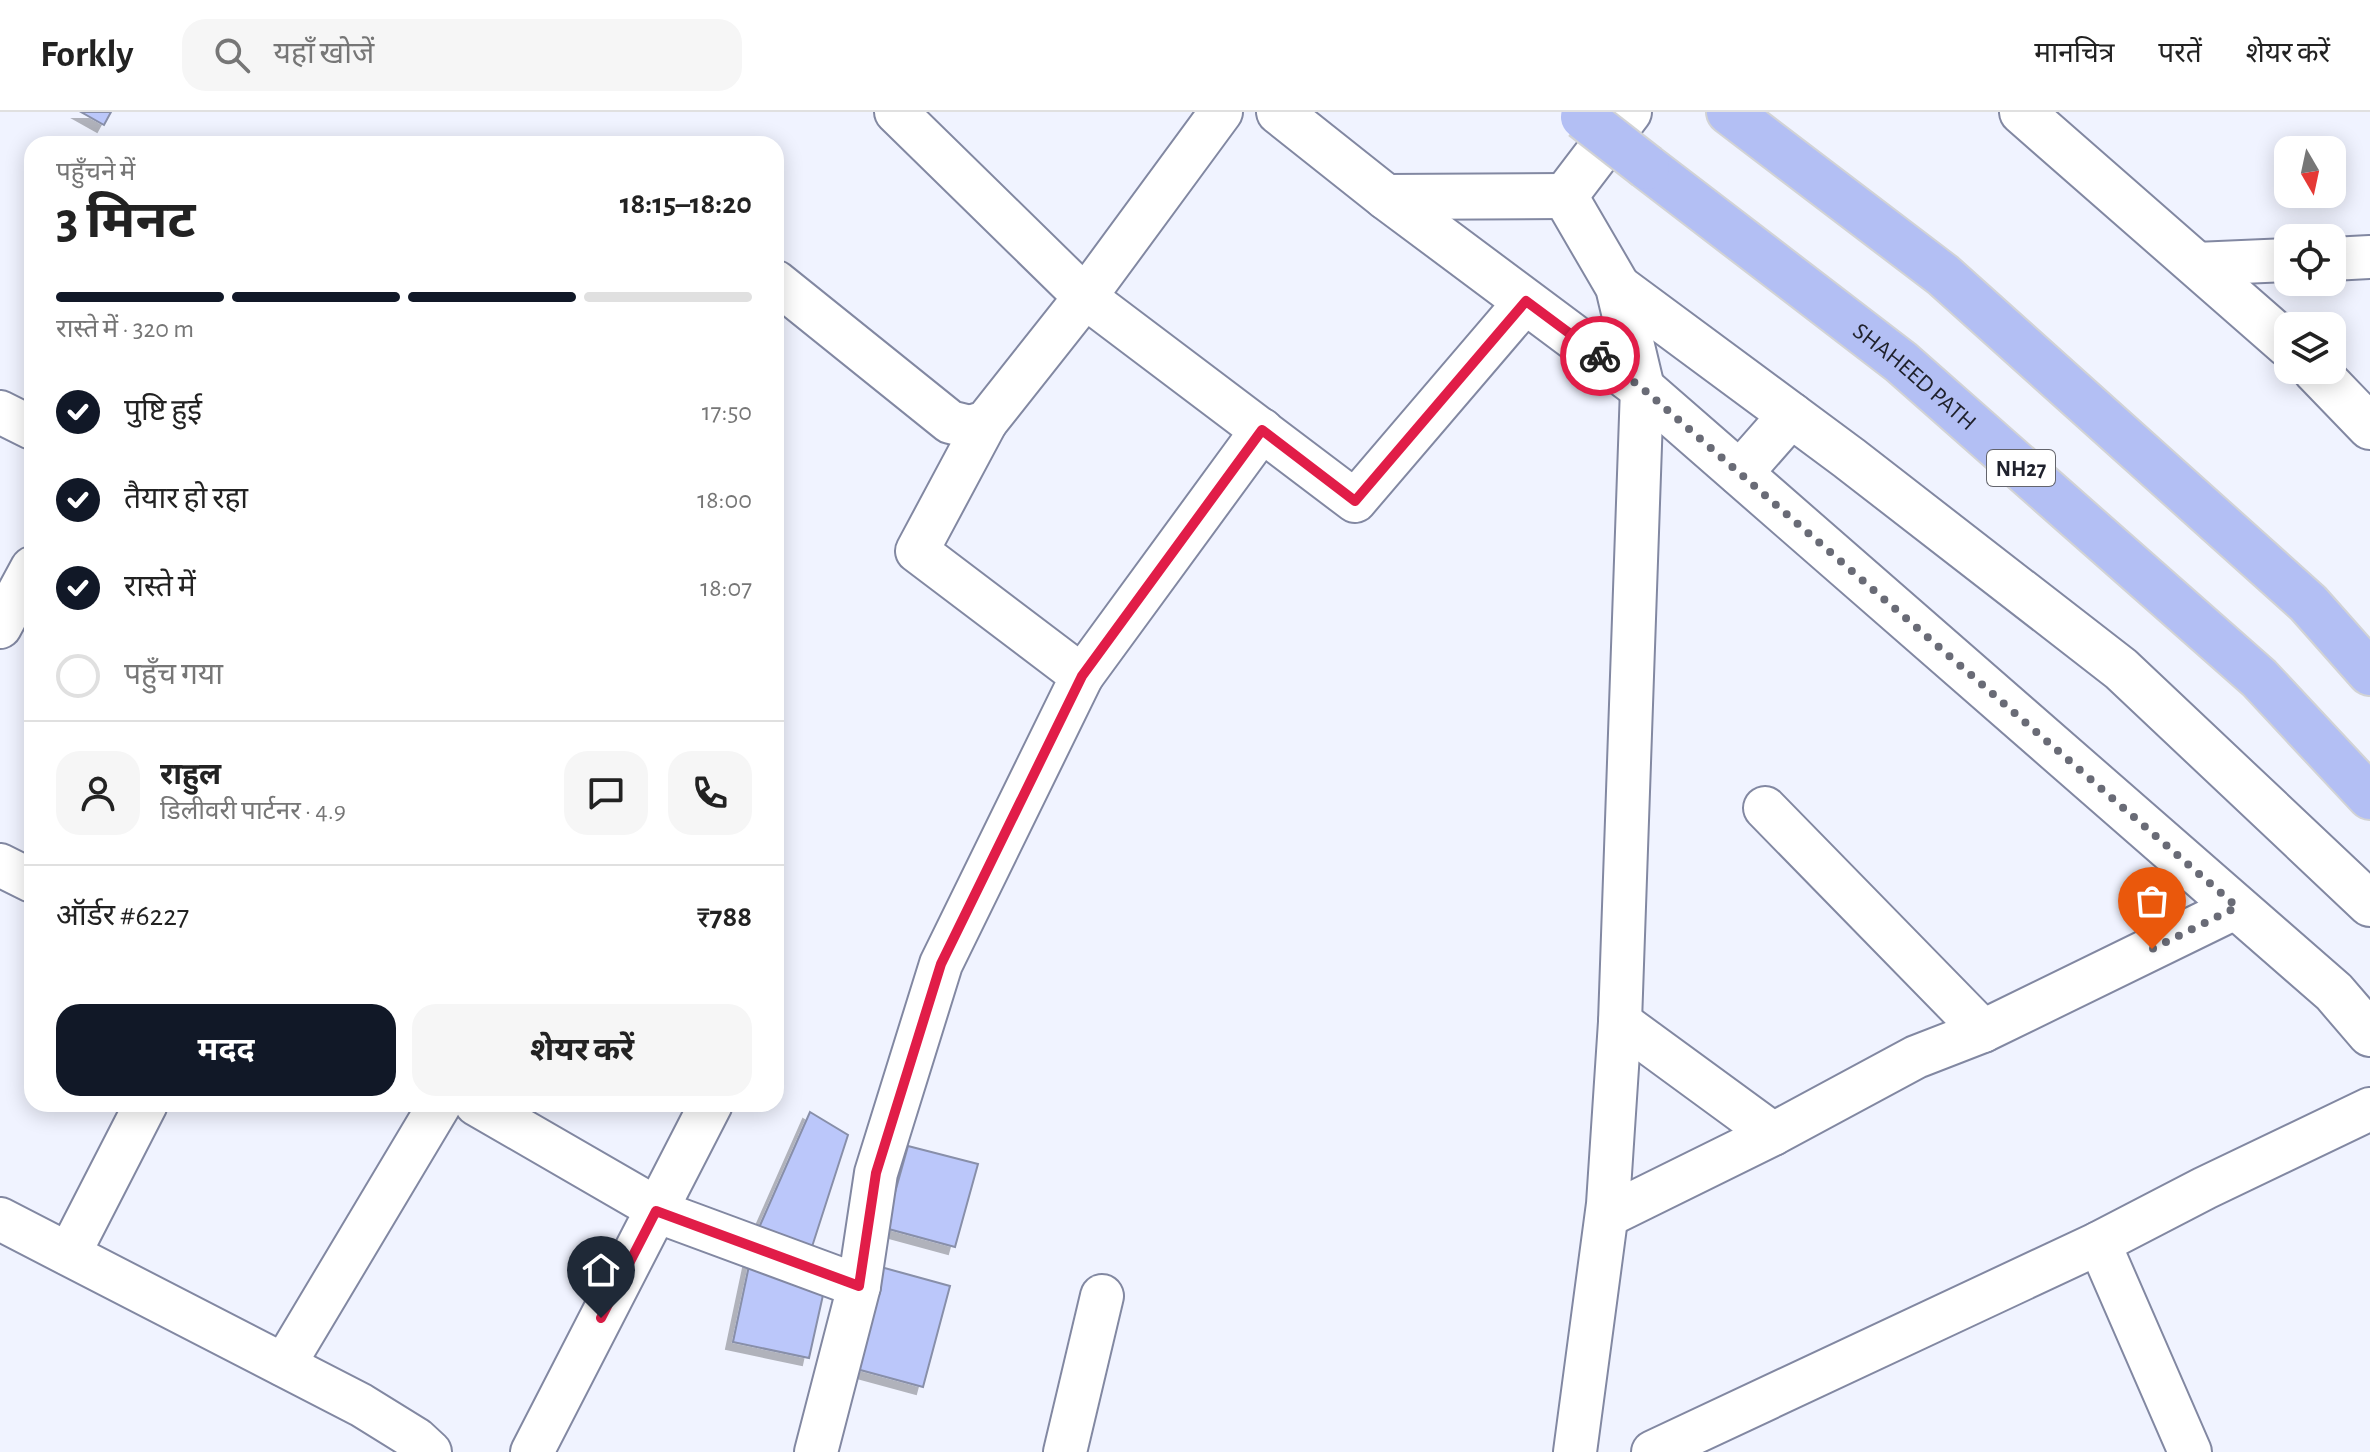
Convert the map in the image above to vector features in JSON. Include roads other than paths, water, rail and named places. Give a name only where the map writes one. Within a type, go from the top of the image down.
[{"type":"highway","points":[[1729,112],[1943,275],[2308,603],[2370,673]]},
{"type":"highway","name":"SHAHEED PATH","points":[[1579,115],[1913,372],[2259,678],[2370,797]]},
{"type":"street","points":[[896,112],[1085,297],[1355,501],[1526,301]]},
{"type":"street","points":[[1082,676],[917,551],[986,422],[1085,297],[1221,112]]},
{"type":"street","points":[[1279,112],[1386,197],[1642,388],[2334,992],[2370,1034]]},
{"type":"street","points":[[1565,196],[1629,112]]},
{"type":"street","points":[[2022,112],[2274,333]]},
{"type":"street","points":[[1386,197],[1565,196]]},
{"type":"street","points":[[1565,196],[1618,287],[1642,388],[1620,1022],[1607,1216],[1584,1441]]},
{"type":"street","points":[[2346,258],[2370,257]]},
{"type":"street","points":[[2196,264],[2274,261]]},
{"type":"street","points":[[1618,287],[1791,415],[2121,669],[2370,904]]},
{"type":"street","points":[[784,288],[950,422],[970,427],[986,422]]},
{"type":"street","points":[[2329,384],[2370,427]]},
{"type":"street","points":[[0,412],[24,424]]},
{"type":"street","points":[[1740,473],[1791,415]]},
{"type":"street","points":[[816,1452],[859,1286],[876,1173],[941,964],[1082,676],[1262,430]]},
{"type":"street","points":[[0,627],[24,583]]},
{"type":"street","points":[[1765,808],[1983,1031]]},
{"type":"street","points":[[0,865],[24,877]]},
{"type":"street","points":[[1607,1216],[1773,1134],[1916,1057],[1983,1031],[2237,907]]},
{"type":"street","points":[[1620,1022],[1773,1134]]},
{"type":"street","points":[[1653,1452],[2099,1243],[2370,1109]]},
{"type":"street","points":[[69,1254],[142,1112]]},
{"type":"street","points":[[284,1365],[435,1112]]},
{"type":"street","points":[[490,1112],[656,1211],[859,1286]]},
{"type":"street","points":[[532,1452],[707,1112]]},
{"type":"street","points":[[0,1219],[361,1405],[416,1439],[430,1452]]},
{"type":"street","points":[[2099,1243],[2186,1450]]},
{"type":"street","points":[[1065,1452],[1102,1296]]}]
